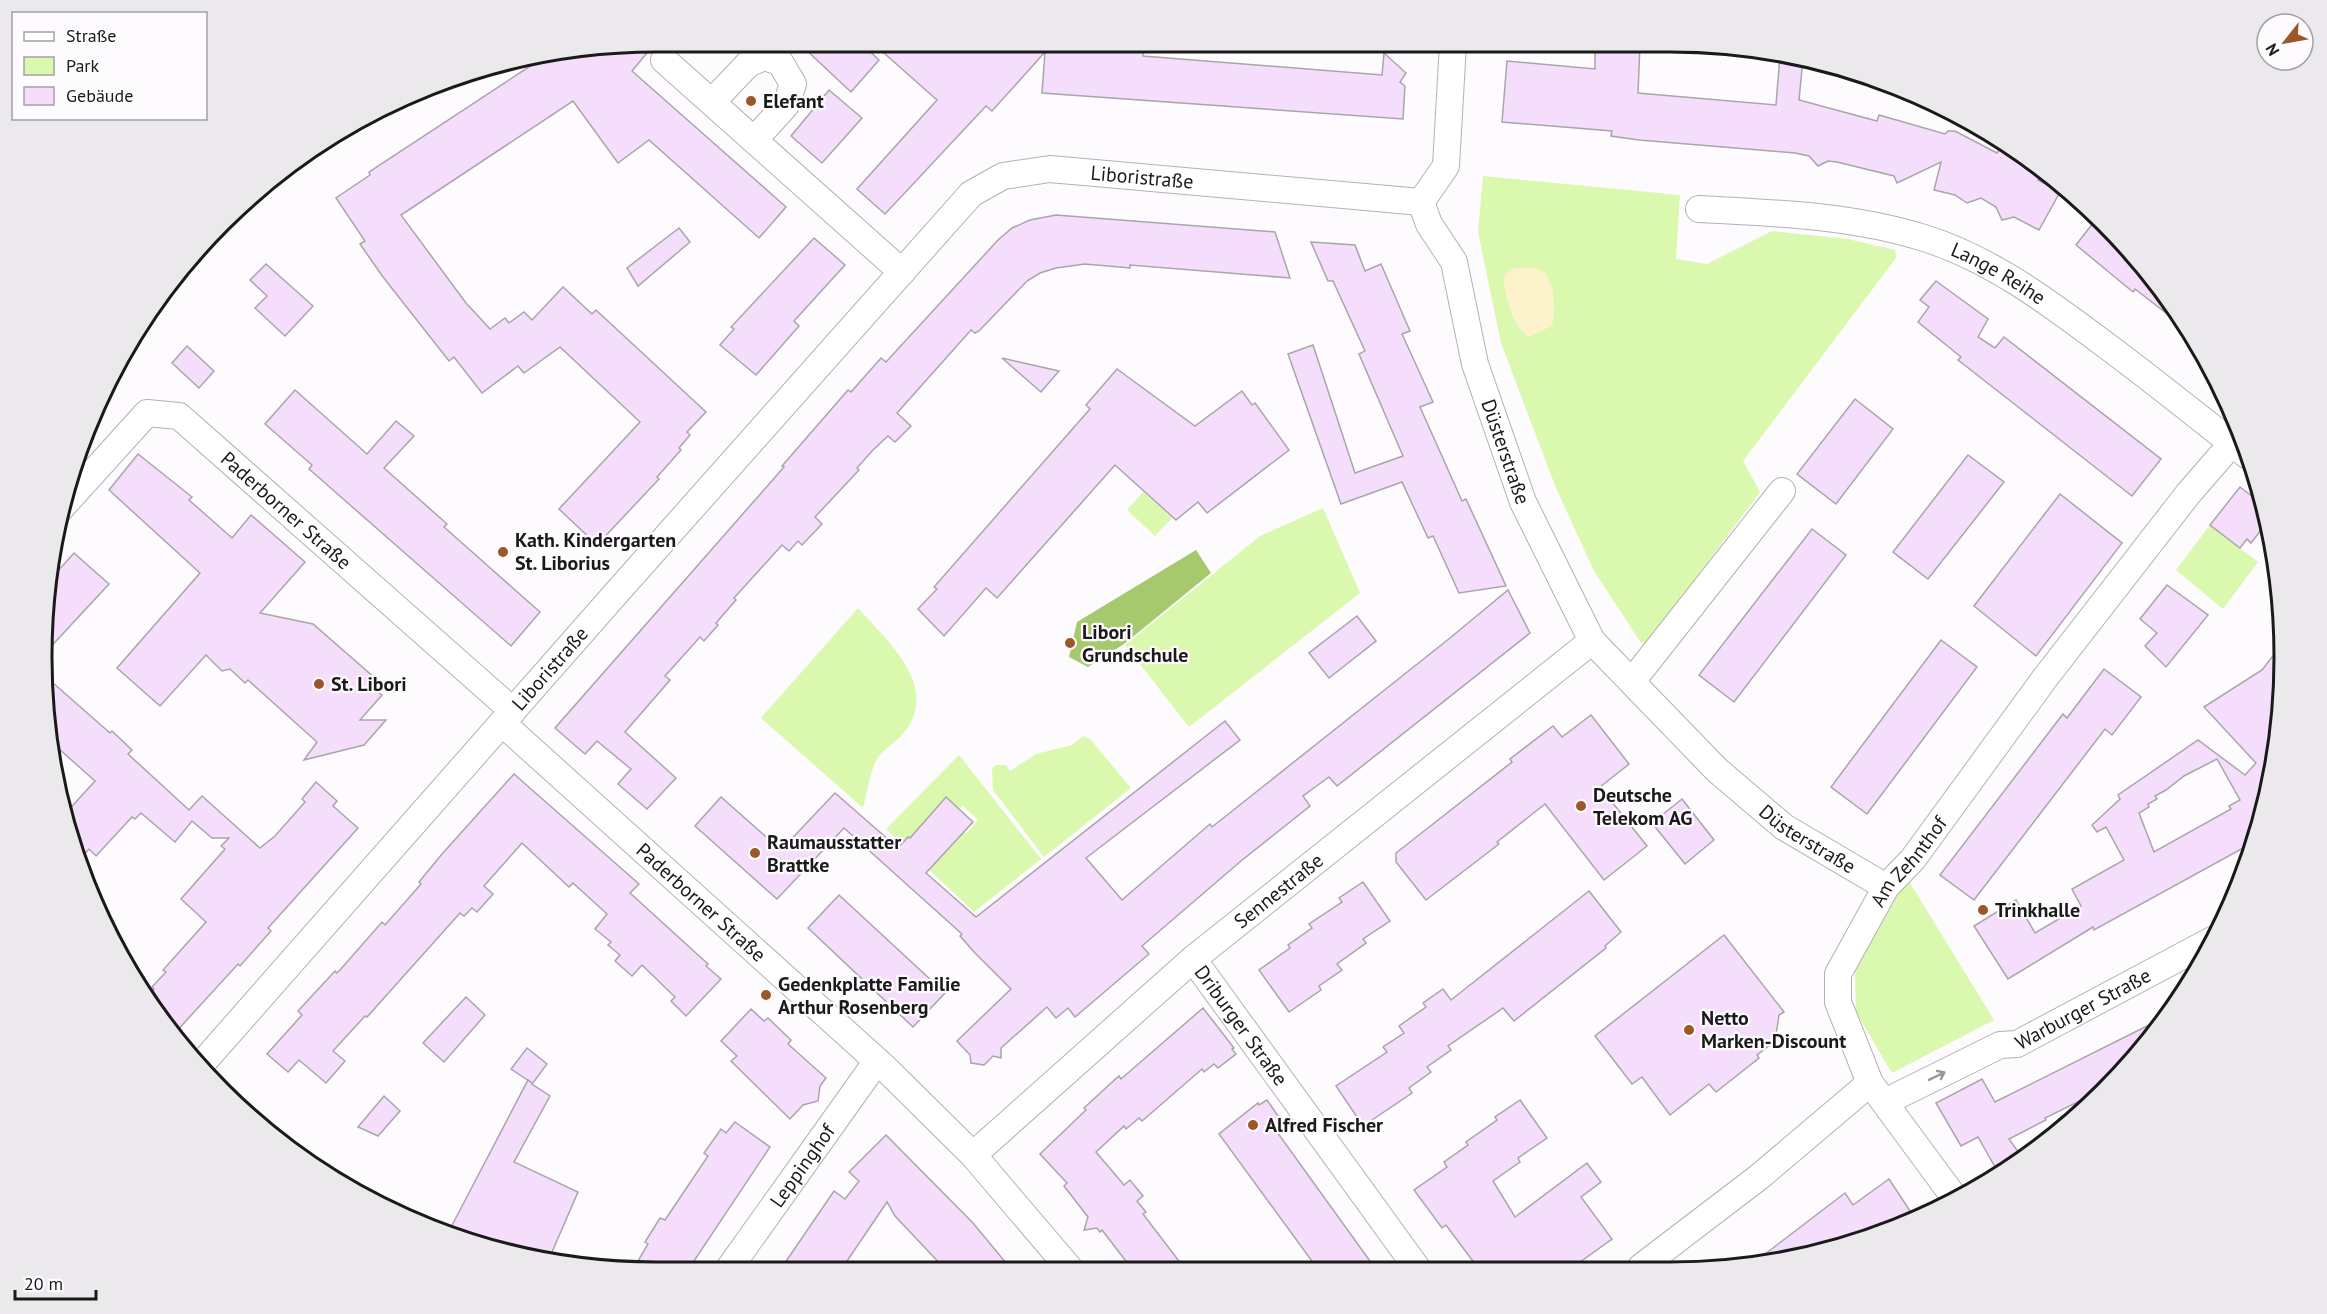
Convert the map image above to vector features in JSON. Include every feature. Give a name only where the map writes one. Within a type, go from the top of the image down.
[{"type":"street","points":[[1421,202],[1446,166],[1453,52]]},
{"type":"street","points":[[712,102],[748,64],[764,57],[780,62],[793,84],[786,105],[754,140]]},
{"type":"street","points":[[663,60],[902,272]]},
{"type":"street","name":"Liboristraße","points":[[206,1059],[971,194],[1003,176],[1050,169],[1421,202]]},
{"type":"street","name":"Düsterstraße","points":[[1421,202],[1429,224],[1454,262],[1475,364],[1522,502],[1592,641],[1633,680],[1717,770],[1784,827],[1886,887]]},
{"type":"street","name":"Lange Reihe","points":[[1698,209],[1849,220],[1917,236],[1958,252],[2029,290],[2233,439]]},
{"type":"street","name":"Paderborner Straße","points":[[76,491],[147,413],[179,416],[878,1061],[973,1155],[1064,1262]]},
{"type":"street","name":"Am Zehnthof","points":[[1878,1092],[1838,1002],[1838,974],[1886,887],[1913,859],[2045,678],[2188,494],[2236,448]]},
{"type":"street","points":[[1633,680],[1782,491]]},
{"type":"street","name":"Sennestraße","points":[[973,1155],[1193,958],[1592,641]]},
{"type":"street","name":"Warburger Straße","points":[[1878,1092],[2000,1045],[2017,1044],[2201,946]]},
{"type":"street","name":"Driburger Straße","points":[[1193,958],[1413,1262]]},
{"type":"street","name":"Leppinghof","points":[[734,1262],[878,1061]]},
{"type":"street","points":[[1648,1262],[1759,1177],[1878,1092],[1950,1192]]},
{"type":"green space","points":[[1483,176],[1680,195],[1676,259],[1707,264],[1772,231],[1848,239],[1895,250],[1896,258],[1743,461],[1760,492],[1648,642],[1641,643],[1594,571],[1556,488],[1501,343],[1478,232]]},
{"type":"green space","points":[[1143,492],[1172,518],[1155,536],[1127,510]]},
{"type":"green space","points":[[1323,508],[1360,593],[1189,727],[1125,645],[1260,536]]},
{"type":"green space","points":[[2210,525],[2258,562],[2223,609],[2176,570]]},
{"type":"green space","points":[[1196,550],[1211,573],[1124,644],[1088,667],[1069,657],[1077,622]]},
{"type":"green space","points":[[858,608],[905,663],[913,679],[916,695],[915,712],[907,729],[875,763],[863,808],[761,718]]},
{"type":"green space","points":[[1083,736],[1091,740],[1131,788],[1044,857],[993,790],[992,769],[996,765],[1006,765],[1010,771],[1036,754],[1072,745]]},
{"type":"green space","points":[[959,755],[1041,859],[974,912],[886,829]],"holes":[[[946,798],[959,809],[963,806],[978,820],[942,855],[916,831]]]},
{"type":"green space","points":[[1907,878],[1994,1020],[1892,1073],[1856,1012],[1855,971]]},
{"type":"sand","points":[[1514,268],[1535,268],[1544,272],[1553,294],[1552,326],[1528,337],[1517,325],[1508,303],[1503,279]]},
{"type":"building","points":[[647,52],[632,71],[786,207],[759,238],[649,140],[618,163],[573,101],[401,215],[466,303],[490,329],[505,318],[509,323],[524,312],[532,320],[563,287],[592,314],[596,310],[706,412],[687,432],[690,435],[679,448],[681,450],[657,477],[659,479],[597,545],[559,509],[640,422],[560,347],[524,373],[518,366],[482,393],[454,357],[449,361],[383,277],[360,244],[365,241],[336,198],[370,175],[369,172],[530,66],[578,58]]},
{"type":"building","points":[[808,52],[870,52],[879,60],[851,92]]},
{"type":"building","points":[[883,52],[1045,52],[992,111],[986,106],[885,214],[857,189],[937,100]]},
{"type":"building","points":[[1045,52],[1143,52],[1143,56],[1382,75],[1384,53],[1406,73],[1400,82],[1405,86],[1403,119],[1042,93]]},
{"type":"building","points":[[1595,52],[1640,52],[1638,93],[1776,105],[1779,63],[1802,67],[1799,100],[1877,121],[1879,115],[1945,134],[1948,131],[1955,131],[1997,153],[1999,150],[2059,194],[2039,230],[2014,217],[2002,220],[1996,207],[1981,198],[1967,203],[1955,195],[1934,190],[1941,162],[1897,183],[1894,176],[1837,162],[1828,161],[1818,166],[1809,156],[1795,153],[1639,140],[1611,136],[1612,131],[1502,122],[1507,61],[1595,69]]},
{"type":"building","points":[[829,90],[862,118],[822,163],[791,136]]},
{"type":"building","points":[[1056,215],[1275,232],[1290,278],[1130,265],[1130,268],[1085,264],[1056,268],[1040,273],[1027,281],[979,331],[975,333],[971,330],[897,413],[911,426],[895,442],[888,436],[872,451],[857,468],[859,470],[815,517],[822,524],[802,545],[798,541],[789,551],[782,545],[734,598],[736,600],[704,641],[700,637],[665,676],[670,680],[625,732],[676,778],[647,809],[618,784],[631,769],[597,741],[585,754],[555,728],[784,467],[782,466],[848,390],[851,392],[881,358],[886,362],[998,240],[1012,228],[1030,220]]},
{"type":"building","points":[[2092,225],[2124,258],[2169,315],[2135,289],[2133,292],[2076,245]]},
{"type":"building","points":[[679,228],[690,242],[638,286],[627,268]]},
{"type":"building","points":[[814,238],[845,265],[794,321],[799,326],[756,375],[720,345],[734,329],[731,327]]},
{"type":"building","points":[[1311,242],[1355,245],[1365,271],[1381,264],[1410,331],[1402,334],[1433,402],[1420,407],[1462,501],[1466,499],[1506,586],[1459,593],[1433,536],[1428,538],[1402,482],[1341,504],[1288,354],[1313,345],[1355,473],[1403,456],[1359,354],[1365,351],[1333,281],[1328,281]]},
{"type":"building","points":[[266,264],[313,306],[285,336],[255,308],[267,296],[250,280]]},
{"type":"building","points":[[1936,281],[1988,319],[1978,337],[1995,348],[2004,337],[2161,459],[2132,496],[1958,360],[1961,357],[1918,322],[1929,307],[1920,300]]},
{"type":"building","points":[[187,346],[214,371],[199,388],[172,363]]},
{"type":"building","points":[[1002,358],[1059,371],[1041,392]]},
{"type":"building","points":[[1117,369],[1195,426],[1242,391],[1252,405],[1255,403],[1289,450],[1207,513],[1198,502],[1176,520],[1115,465],[997,598],[986,588],[944,636],[918,609],[937,589],[934,587],[1090,409],[1086,405]]},
{"type":"building","points":[[295,390],[367,454],[396,421],[414,436],[384,468],[447,524],[444,527],[540,612],[511,646],[309,469],[312,465],[265,424]]},
{"type":"building","points":[[1855,399],[1893,429],[1836,504],[1797,474]]},
{"type":"building","points":[[138,454],[192,497],[189,500],[232,538],[251,515],[305,562],[260,613],[313,624],[376,679],[375,681],[382,687],[378,692],[382,695],[360,720],[386,720],[364,745],[304,760],[317,742],[248,680],[245,683],[230,669],[222,671],[206,655],[160,706],[117,668],[200,573],[109,490]]},
{"type":"building","points":[[1968,455],[2004,482],[1928,579],[1893,552]]},
{"type":"building","points":[[2240,487],[2253,497],[2261,530],[2251,543],[2247,539],[2240,548],[2210,525]]},
{"type":"building","points":[[2060,494],[2122,543],[2036,656],[1974,606]]},
{"type":"building","points":[[1812,529],[1846,555],[1734,702],[1699,675]]},
{"type":"building","points":[[74,553],[109,584],[53,645],[54,617],[59,569]]},
{"type":"building","points":[[2167,585],[2208,615],[2166,667],[2145,646],[2157,633],[2140,619]]},
{"type":"building","points":[[1508,590],[1530,633],[1337,786],[1329,777],[1303,796],[1310,806],[1241,861],[1142,946],[1149,954],[1075,1017],[1068,1008],[1056,1018],[1047,1007],[1001,1048],[1001,1058],[993,1056],[984,1065],[971,1063],[970,1055],[957,1041],[1011,989],[975,953],[960,936],[962,934],[844,828],[777,899],[695,826],[721,797],[781,850],[835,793],[898,848],[908,837],[910,838],[946,797],[973,822],[926,873],[976,917],[1225,721],[1240,740],[1086,858],[1122,900],[1210,824],[1212,827]]},
{"type":"building","points":[[1357,616],[1376,641],[1329,678],[1309,653]]},
{"type":"building","points":[[1941,640],[1977,667],[1867,814],[1831,787]]},
{"type":"building","points":[[2274,655],[2273,697],[2263,775],[2243,848],[2094,930],[2093,927],[2008,979],[1974,926],[2016,900],[2035,933],[2081,906],[2072,889],[2124,860],[2106,827],[2097,832],[2092,825],[2120,799],[2118,795],[2198,740],[2245,775],[2256,763],[2204,707],[2262,670]],"holes":[[[2217,759],[2240,800],[2229,806],[2231,809],[2154,852],[2139,813],[2157,799],[2155,796],[2184,776]]]},
{"type":"building","points":[[2104,669],[2141,697],[2112,735],[2105,729],[1974,900],[1940,875],[2063,714],[2067,718]]},
{"type":"building","points":[[53,683],[110,733],[112,731],[132,750],[128,754],[189,810],[202,796],[260,848],[275,836],[305,802],[302,799],[316,782],[337,801],[333,806],[358,828],[268,928],[271,931],[240,966],[238,964],[180,1028],[152,987],[166,972],[163,970],[206,922],[181,899],[225,849],[221,846],[229,838],[212,838],[192,821],[175,842],[141,813],[135,819],[132,817],[96,856],[89,849],[86,853],[72,807],[95,781],[60,750]]},
{"type":"building","points":[[1591,715],[1629,764],[1600,787],[1647,846],[1604,880],[1545,804],[1497,842],[1499,844],[1426,900],[1396,862],[1396,853],[1512,762],[1510,759],[1553,726],[1562,737]]},
{"type":"building","points":[[514,774],[639,884],[630,893],[708,964],[706,966],[721,979],[686,1016],[671,1001],[675,997],[642,965],[632,976],[615,961],[620,955],[608,945],[611,942],[595,929],[607,914],[573,883],[569,887],[522,843],[484,886],[493,894],[477,912],[472,908],[464,916],[460,913],[367,1017],[365,1016],[333,1051],[345,1061],[326,1083],[299,1060],[288,1072],[267,1054],[302,1015],[298,1011],[335,971],[337,973],[340,970],[382,922],[385,925],[421,884],[419,882],[442,854]]},
{"type":"building","points":[[1682,799],[1714,840],[1685,864],[1652,823]]},
{"type":"building","points":[[1363,882],[1390,921],[1363,939],[1366,943],[1337,964],[1342,970],[1319,986],[1321,990],[1289,1012],[1259,970],[1290,948],[1288,945],[1312,928],[1309,924],[1342,902],[1339,898]]},
{"type":"building","points":[[1589,891],[1621,932],[1605,946],[1606,948],[1514,1021],[1503,1008],[1448,1046],[1451,1050],[1427,1067],[1431,1072],[1409,1088],[1412,1093],[1363,1126],[1336,1086],[1387,1052],[1383,1047],[1404,1033],[1399,1026],[1426,1007],[1423,1003],[1443,989],[1451,1000]]},
{"type":"building","points":[[839,895],[945,993],[913,1027],[808,928]]},
{"type":"building","name":"Netto Marken-Discount","points":[[1724,935],[1784,1012],[1779,1015],[1775,1041],[1757,1055],[1759,1058],[1716,1092],[1709,1084],[1670,1115],[1642,1077],[1632,1084],[1595,1036]]},
{"type":"building","points":[[466,997],[485,1015],[444,1062],[423,1043]]},
{"type":"building","points":[[1203,1008],[1234,1048],[1232,1049],[1236,1054],[1218,1068],[1214,1064],[1204,1072],[1202,1069],[1142,1121],[1139,1118],[1126,1129],[1124,1126],[1096,1152],[1124,1185],[1130,1180],[1143,1196],[1137,1201],[1146,1212],[1143,1214],[1180,1262],[1127,1262],[1102,1230],[1100,1232],[1097,1228],[1084,1230],[1088,1217],[1064,1186],[1067,1183],[1040,1154],[1086,1110],[1084,1108],[1119,1076],[1121,1079]]},
{"type":"building","points":[[751,1009],[764,1021],[768,1018],[791,1040],[788,1044],[826,1078],[820,1086],[818,1101],[803,1105],[790,1119],[731,1061],[737,1056],[721,1041]]},
{"type":"building","points":[[2151,1024],[2124,1056],[2079,1101],[2009,1139],[2018,1151],[1995,1167],[1978,1137],[1961,1146],[1936,1103],[1982,1079],[1995,1102]]},
{"type":"building","points":[[527,1048],[547,1064],[532,1084],[550,1096],[514,1162],[578,1192],[552,1252],[501,1241],[452,1225],[528,1080],[511,1069]]},
{"type":"building","points":[[384,1096],[400,1111],[378,1136],[358,1127]]},
{"type":"building","points":[[1267,1100],[1285,1126],[1277,1132],[1371,1262],[1313,1262],[1219,1134],[1258,1103],[1259,1105]]},
{"type":"building","points":[[1520,1100],[1547,1138],[1518,1158],[1520,1162],[1493,1181],[1515,1217],[1587,1163],[1601,1182],[1581,1197],[1612,1239],[1580,1262],[1474,1262],[1446,1225],[1442,1228],[1414,1190],[1447,1167],[1444,1162],[1468,1145],[1466,1142],[1497,1120],[1495,1117]]},
{"type":"building","points":[[735,1122],[770,1147],[693,1262],[638,1261],[648,1244],[645,1242],[660,1218],[665,1220],[708,1156],[704,1153],[721,1129],[726,1133]]},
{"type":"building","points":[[886,1135],[973,1223],[1005,1262],[938,1262],[895,1216],[887,1202],[846,1262],[785,1262],[834,1191],[845,1199],[859,1181],[849,1172]]},
{"type":"building","points":[[1889,1179],[1910,1211],[1826,1241],[1766,1253],[1845,1193],[1853,1205]]},
{"type":"place","name":"Elefant","points":[[751,101]]},
{"type":"place","name":"Kath. Kindergarten St. Liborius","points":[[503,552]]},
{"type":"place","name":"Libori Grundschule","points":[[1070,643]]},
{"type":"place","name":"St. Libori","points":[[319,684]]},
{"type":"place","name":"Deutsche Telekom AG","points":[[1581,806]]},
{"type":"place","name":"Raumausstatter Brattke","points":[[755,853]]},
{"type":"place","name":"Trinkhalle","points":[[1983,910]]},
{"type":"place","name":"Gedenkplatte Familie Arthur Rosenberg","points":[[766,995]]},
{"type":"place","name":"Netto Marken-Discount","points":[[1689,1030]]},
{"type":"place","name":"Alfred Fischer","points":[[1253,1125]]}]
